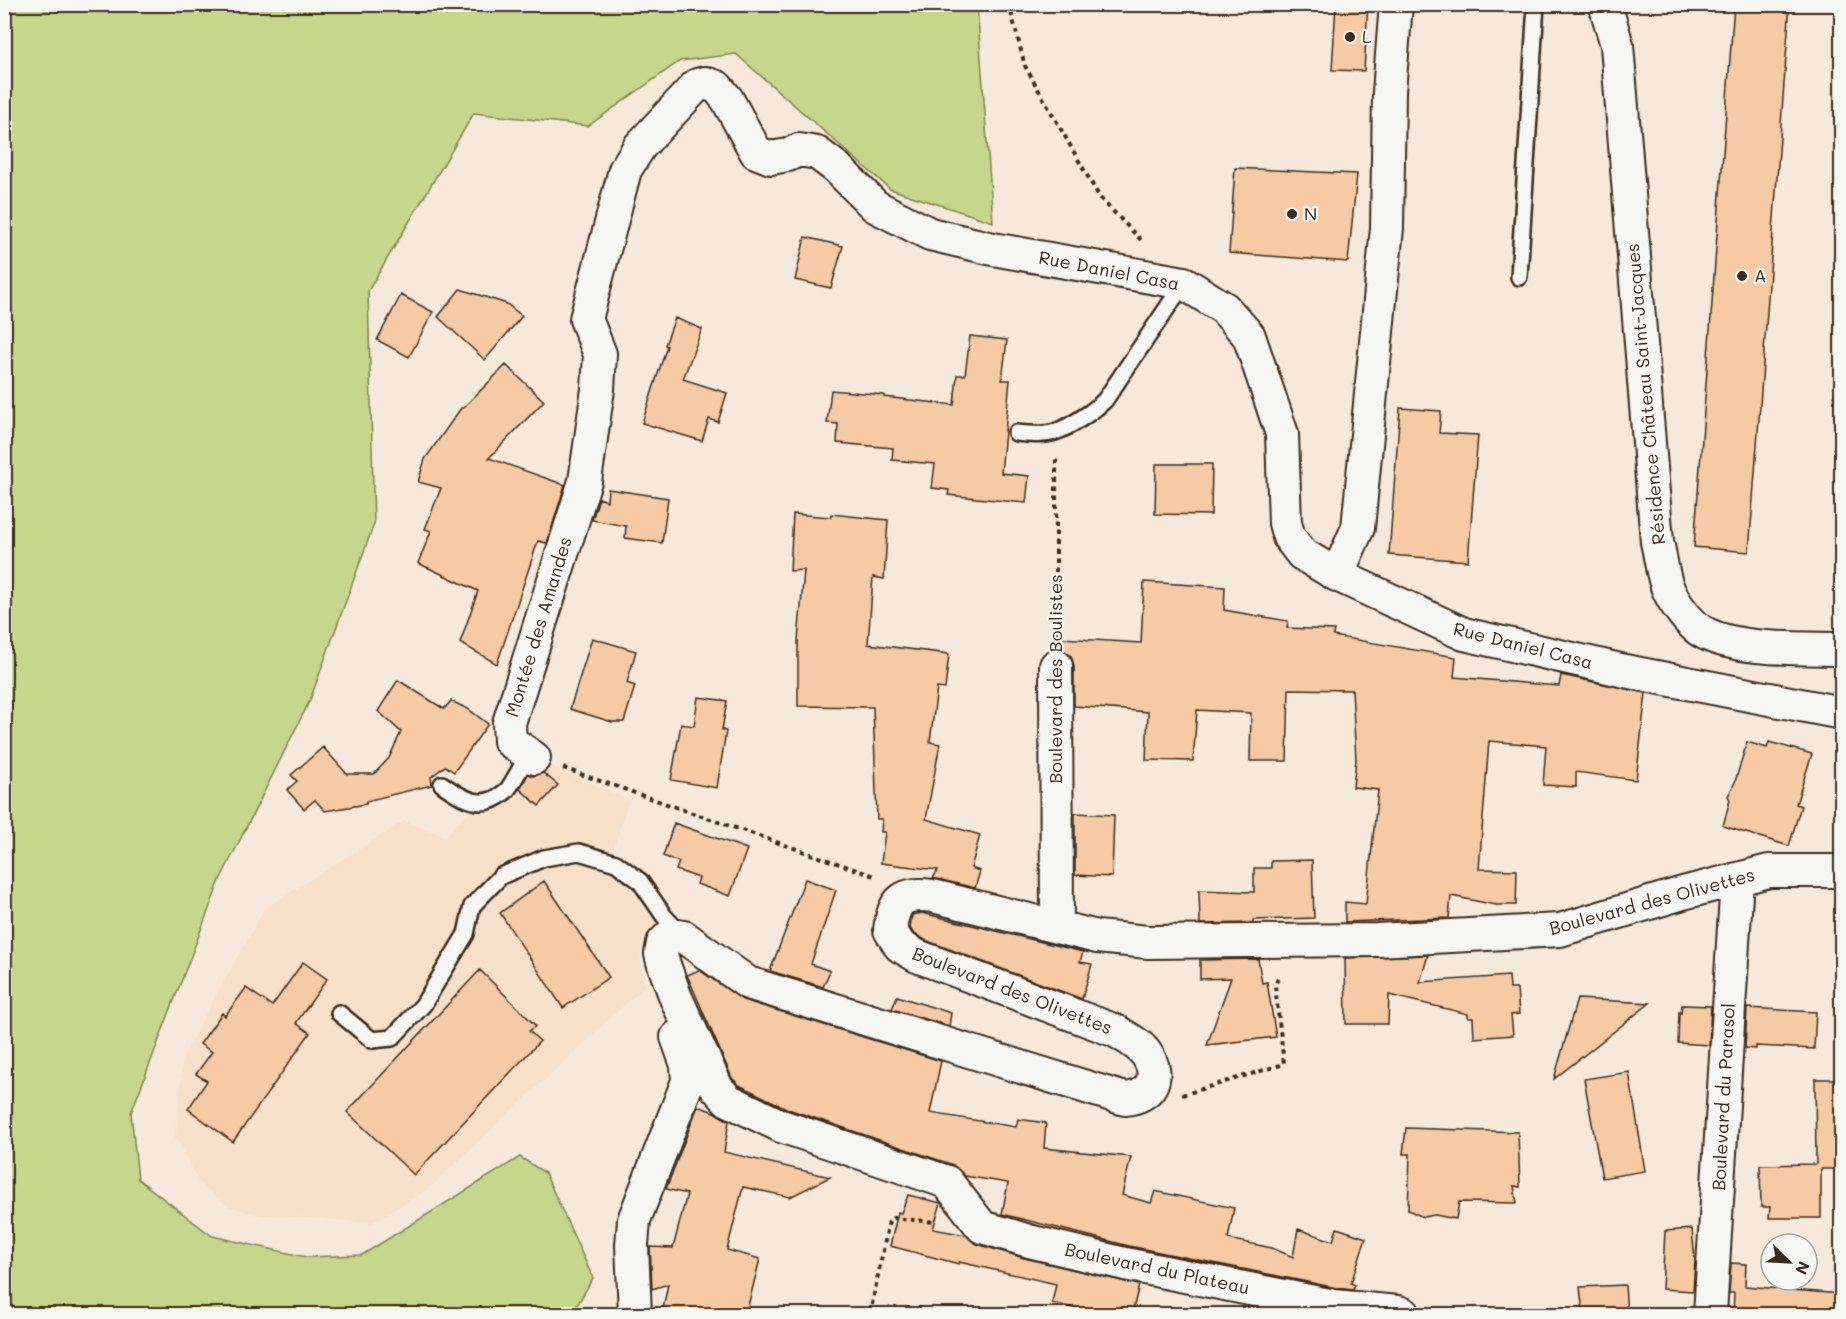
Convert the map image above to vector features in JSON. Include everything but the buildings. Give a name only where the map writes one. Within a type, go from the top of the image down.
[{"type":"street","points":[[1337,575],[1358,528],[1387,228],[1389,92],[1396,4]]},
{"type":"street","name":"Résidence Château Saint-Jacques","points":[[1605,4],[1617,45],[1657,542],[1669,591],[1684,613],[1701,630],[1730,642],[1842,649]]},
{"type":"street","name":"Rue Daniel Casa","points":[[625,170],[640,146],[697,85],[705,83],[717,87],[727,99],[756,152],[771,158],[799,150],[817,153],[837,168],[875,206],[930,234],[993,249],[1184,283],[1224,308],[1249,336],[1282,434],[1285,523],[1289,537],[1302,554],[1337,575],[1464,634],[1624,671],[1842,713]]},
{"type":"street","name":"Montée des Amandes","points":[[531,756],[510,741],[509,723],[585,481],[598,389],[600,354],[586,319],[625,170]]},
{"type":"street","name":"Boulevard des Boulistes","points":[[1056,666],[1056,927]]},
{"type":"street","name":"Boulevard des Olivettes","points":[[1150,1087],[1153,1080],[1153,1068],[1147,1055],[1137,1044],[1116,1031],[917,956],[900,945],[890,930],[892,913],[903,897],[915,894],[933,896],[1097,937],[1148,942],[1377,940],[1560,930],[1683,893],[1769,871],[1842,871]]},
{"type":"street","name":"Boulevard du Parasol","points":[[1710,1314],[1737,879]]},
{"type":"street","points":[[635,1314],[632,1245],[634,1220],[688,1081],[687,1065],[675,1031],[676,998],[661,954],[663,943],[671,935],[684,938],[748,983],[759,987],[1125,1099],[1138,1098],[1150,1087]]},
{"type":"street","name":"Boulevard du Plateau","points":[[676,998],[717,1088],[728,1100],[781,1126],[947,1182],[982,1227],[1029,1241],[1137,1266],[1334,1306],[1404,1314]]},
{"type":"lane","points":[[1519,277],[1536,4]]},
{"type":"lane","points":[[1016,433],[1033,435],[1056,432],[1096,409],[1105,400],[1184,283]]},
{"type":"lane","points":[[442,784],[463,799],[488,802],[507,790],[531,756]]},
{"type":"lane","points":[[339,1014],[372,1040],[392,1038],[423,1005],[466,934],[472,906],[501,876],[544,858],[579,852],[616,864],[640,881],[664,916],[684,938]]},
{"type":"path","points":[[1010,4],[1025,66],[1100,198],[1142,241]]},
{"type":"path","name":"Boulevard des Boulistes","points":[[1056,432],[1056,666]]},
{"type":"path","points":[[531,756],[747,834],[882,879],[903,897]]},
{"type":"path","points":[[1150,1087],[1173,1097],[1284,1064],[1275,986],[1292,941]]},
{"type":"path","points":[[870,1314],[889,1221],[893,1218],[934,1222]]},
{"type":"shaded area","points":[[528,764],[549,765],[629,800],[612,854],[646,871],[672,910],[645,933],[641,960],[644,987],[427,1190],[372,1223],[253,1214],[228,1206],[200,1184],[175,1137],[183,1058],[265,908],[404,821],[445,836],[471,809],[493,806]]},
{"type":"green space","points":[[5,4],[977,5],[993,222],[890,189],[736,54],[680,61],[588,126],[474,113],[368,291],[374,524],[310,700],[220,880],[131,1113],[138,1179],[212,1236],[306,1257],[362,1255],[520,1157],[545,1173],[593,1278],[572,1314],[5,1314]]},
{"type":"place","name":"L","points":[[1350,37]]},
{"type":"place","name":"N","points":[[1292,214]]},
{"type":"place","name":"A","points":[[1742,276]]}]
